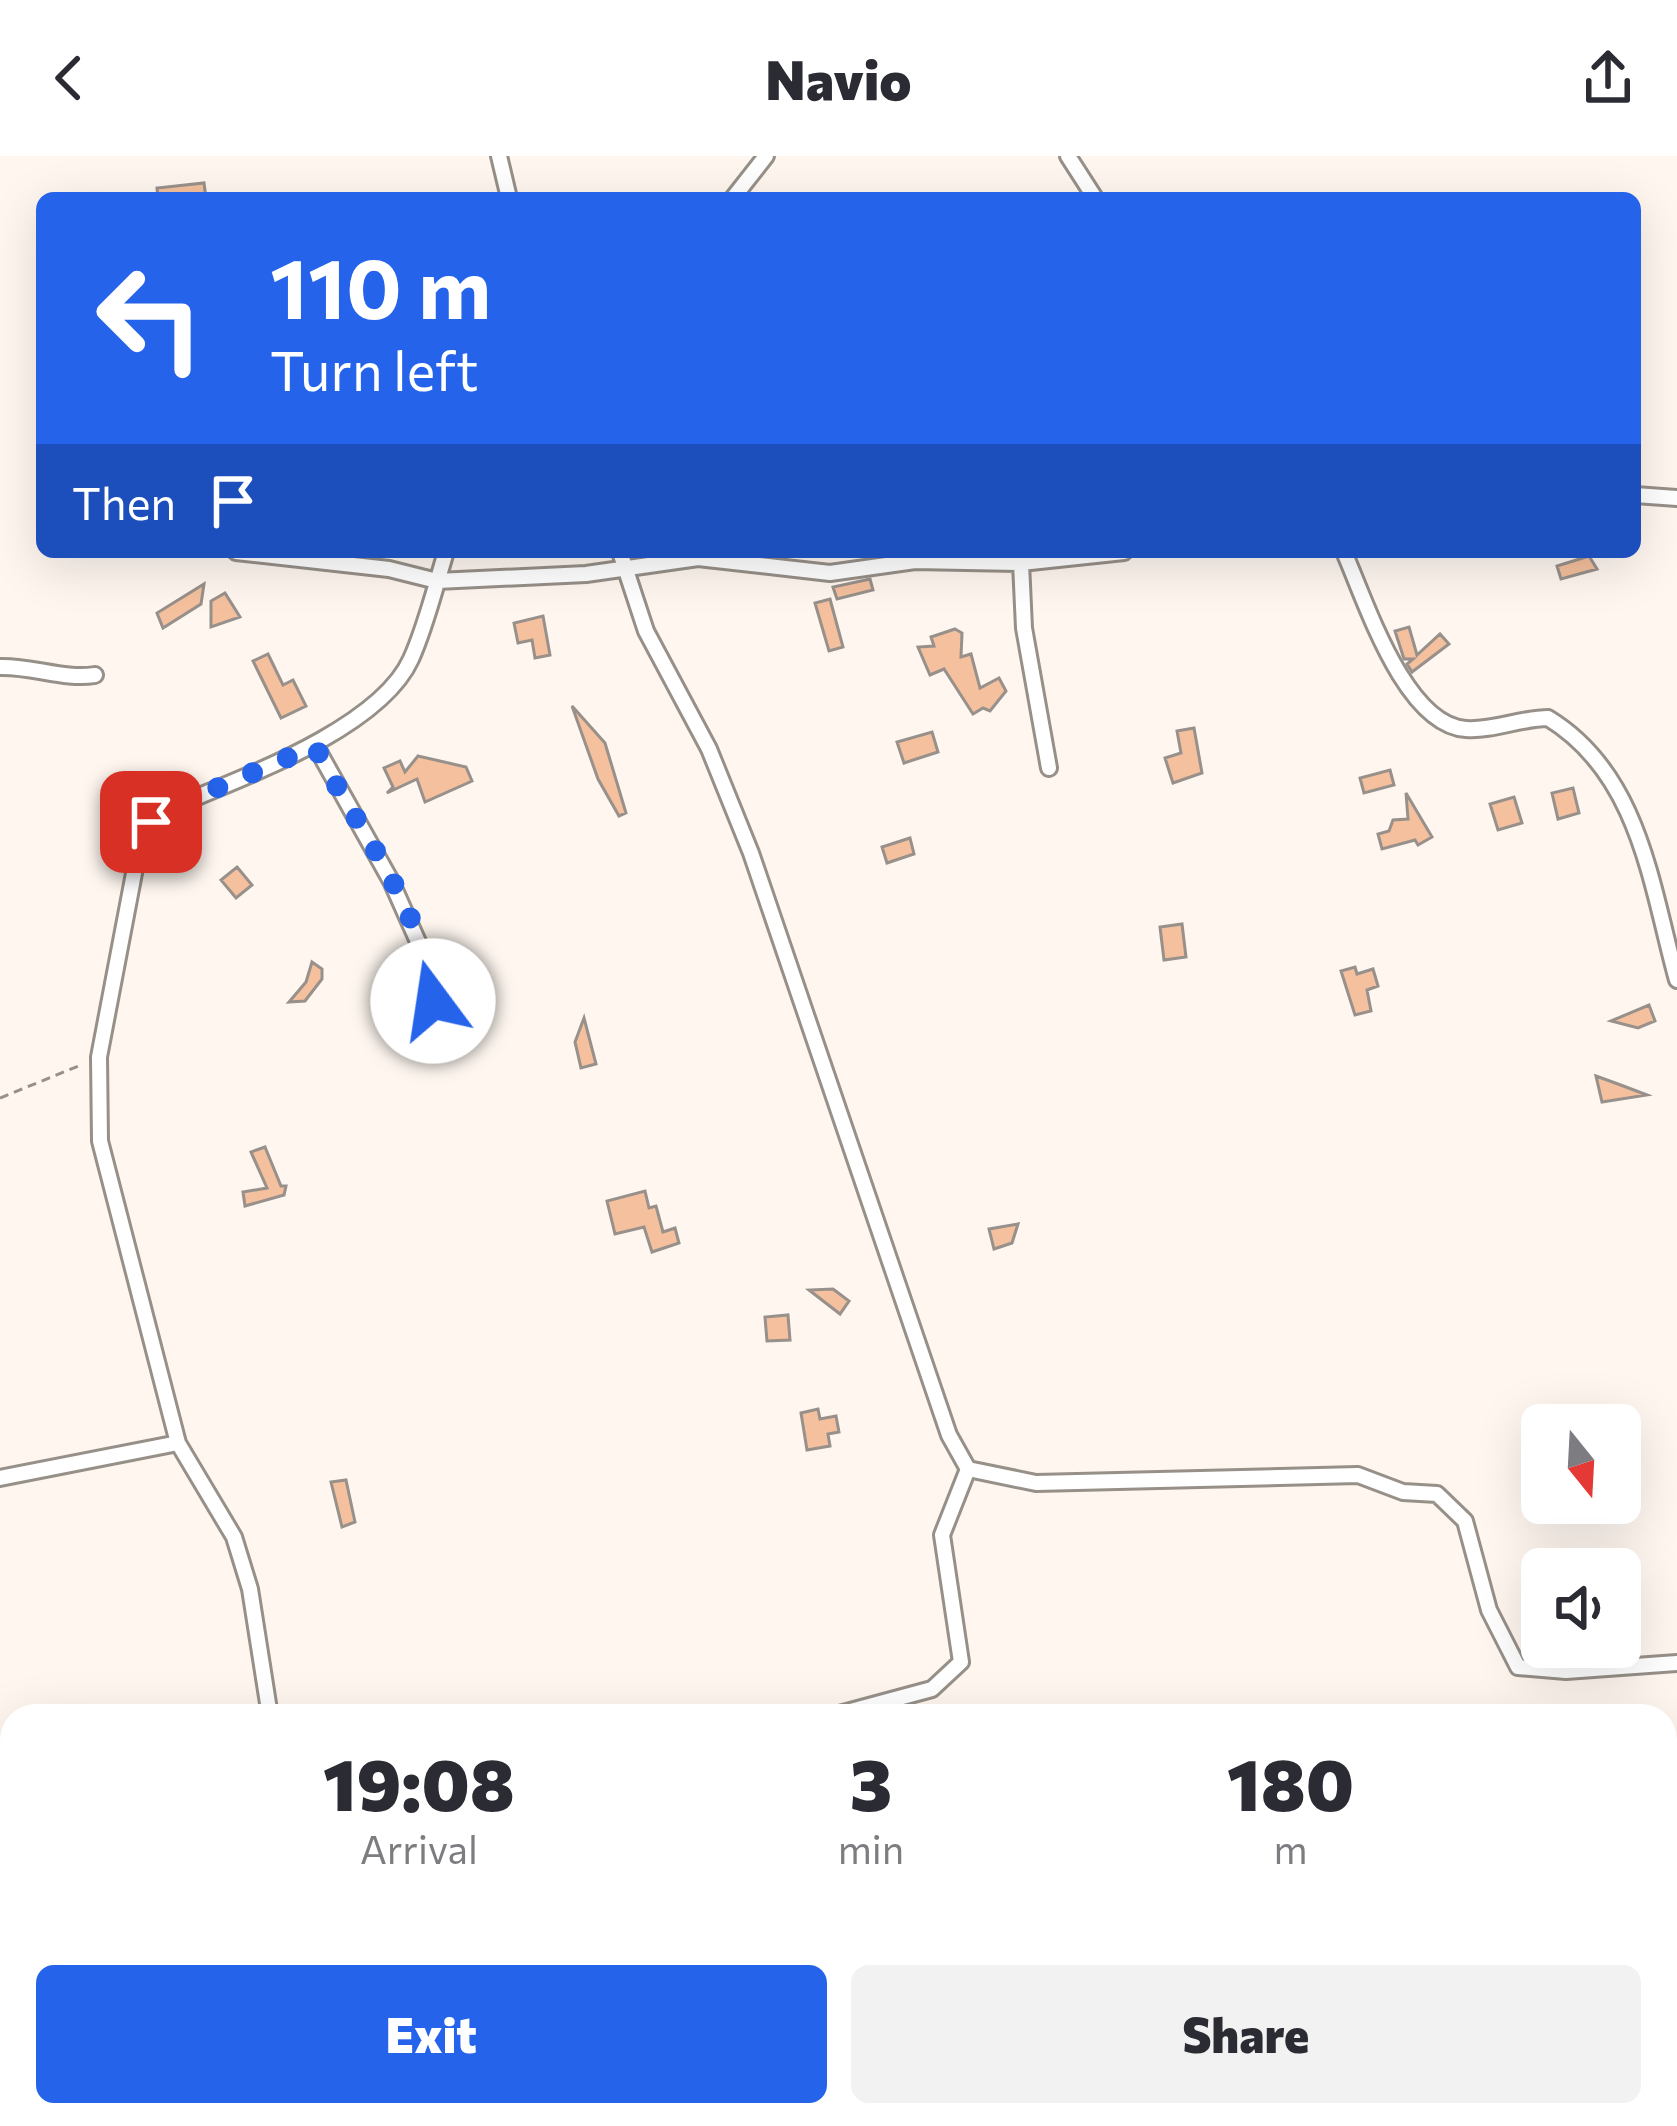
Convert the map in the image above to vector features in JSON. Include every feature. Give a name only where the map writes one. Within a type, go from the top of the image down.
[{"type":"street","points":[[499,156],[508,192]]},
{"type":"street","points":[[738,192],[766,156]]},
{"type":"street","points":[[1068,156],[1091,192]]},
{"type":"street","points":[[1641,495],[1677,498]]},
{"type":"street","points":[[290,558],[389,569],[437,581],[627,568],[698,558],[800,573],[915,561],[1021,563],[1068,558]]},
{"type":"street","points":[[268,1704],[250,1589],[234,1537],[178,1443],[100,1141],[99,1057],[140,847],[151,822],[168,809],[315,746],[381,696],[410,663],[444,558]]},
{"type":"street","points":[[623,558],[646,631],[709,749],[751,853],[949,1435],[968,1469],[1036,1483],[1358,1475],[1402,1492],[1437,1494],[1465,1521],[1489,1610],[1518,1667],[1566,1671],[1677,1663]]},
{"type":"street","points":[[1347,558],[1392,665],[1438,716],[1471,729],[1548,718],[1590,753],[1615,787],[1649,862],[1677,980]]},
{"type":"street","points":[[1021,563],[1024,628],[1049,768]]},
{"type":"street","points":[[0,667],[42,668],[72,678],[95,675]]},
{"type":"street","points":[[315,746],[391,881],[430,971],[436,1031]]},
{"type":"street","points":[[0,1478],[178,1443]]},
{"type":"street","points":[[876,1704],[932,1689],[962,1663],[942,1534],[968,1469]]},
{"type":"path","points":[[0,1098],[99,1057]]},
{"type":"building","points":[[204,183],[205,192],[157,192],[157,188]]},
{"type":"building","points":[[1590,558],[1597,569],[1561,579],[1557,566]]},
{"type":"building","points":[[870,579],[873,590],[837,599],[833,587]]},
{"type":"building","points":[[204,584],[201,604],[163,628],[157,613]]},
{"type":"building","points":[[225,593],[240,617],[211,627],[211,601]]},
{"type":"building","points":[[830,599],[843,647],[829,651],[815,603]]},
{"type":"building","points":[[543,616],[550,655],[535,658],[532,640],[518,643],[514,623]]},
{"type":"building","points":[[1409,627],[1417,655],[1440,634],[1449,644],[1412,672],[1407,664],[1413,659],[1404,659],[1395,631]]},
{"type":"building","points":[[955,629],[962,633],[961,657],[971,654],[980,688],[999,678],[1006,691],[990,711],[983,708],[973,714],[944,669],[930,675],[918,647],[934,646],[931,637]]},
{"type":"building","points":[[268,654],[283,685],[293,680],[306,706],[281,718],[253,661]]},
{"type":"building","points":[[572,706],[605,743],[626,813],[619,816],[598,779]]},
{"type":"building","points":[[1194,728],[1202,773],[1173,783],[1165,758],[1181,753],[1177,731]]},
{"type":"building","points":[[932,732],[938,752],[904,763],[897,742]]},
{"type":"building","points":[[418,756],[466,767],[472,781],[425,802],[417,779],[387,793],[393,787],[384,768],[400,761],[405,772]]},
{"type":"building","points":[[1390,770],[1394,785],[1364,793],[1360,778]]},
{"type":"building","points":[[1573,788],[1579,813],[1558,819],[1552,793]]},
{"type":"building","points":[[1406,793],[1432,837],[1418,845],[1415,840],[1382,849],[1378,834],[1389,831],[1393,820],[1408,819]]},
{"type":"building","points":[[1514,797],[1522,823],[1498,830],[1490,804]]},
{"type":"building","points":[[910,838],[914,854],[887,863],[882,847]]},
{"type":"building","points":[[237,867],[252,885],[236,898],[221,880]]},
{"type":"building","points":[[1182,924],[1186,957],[1164,960],[1160,927]]},
{"type":"building","points":[[312,962],[322,969],[322,979],[305,1001],[289,1002],[306,982]]},
{"type":"building","points":[[1355,967],[1357,974],[1373,969],[1378,986],[1367,990],[1371,1011],[1355,1015],[1341,971]]},
{"type":"building","points":[[1649,1005],[1655,1021],[1638,1028],[1611,1021]]},
{"type":"building","points":[[584,1018],[596,1064],[581,1068],[575,1042]]},
{"type":"building","points":[[1596,1076],[1618,1084],[1647,1095],[1602,1102]]},
{"type":"building","points":[[265,1147],[281,1186],[286,1186],[284,1195],[245,1206],[243,1192],[267,1188],[251,1152]]},
{"type":"building","points":[[645,1191],[649,1208],[656,1206],[663,1232],[675,1228],[679,1243],[652,1252],[644,1227],[615,1234],[607,1201]]},
{"type":"building","points":[[1018,1224],[1012,1243],[994,1249],[989,1229]]},
{"type":"building","points":[[833,1289],[849,1301],[840,1314],[809,1290]]},
{"type":"building","points":[[788,1315],[790,1340],[767,1341],[765,1317]]},
{"type":"building","points":[[818,1409],[820,1419],[836,1416],[839,1432],[828,1434],[830,1446],[807,1450],[801,1413]]},
{"type":"building","points":[[346,1480],[355,1522],[342,1527],[331,1482]]},
{"type":"route","points":[[151,822],[168,809],[315,746],[391,881],[430,971],[433,1001]]}]
